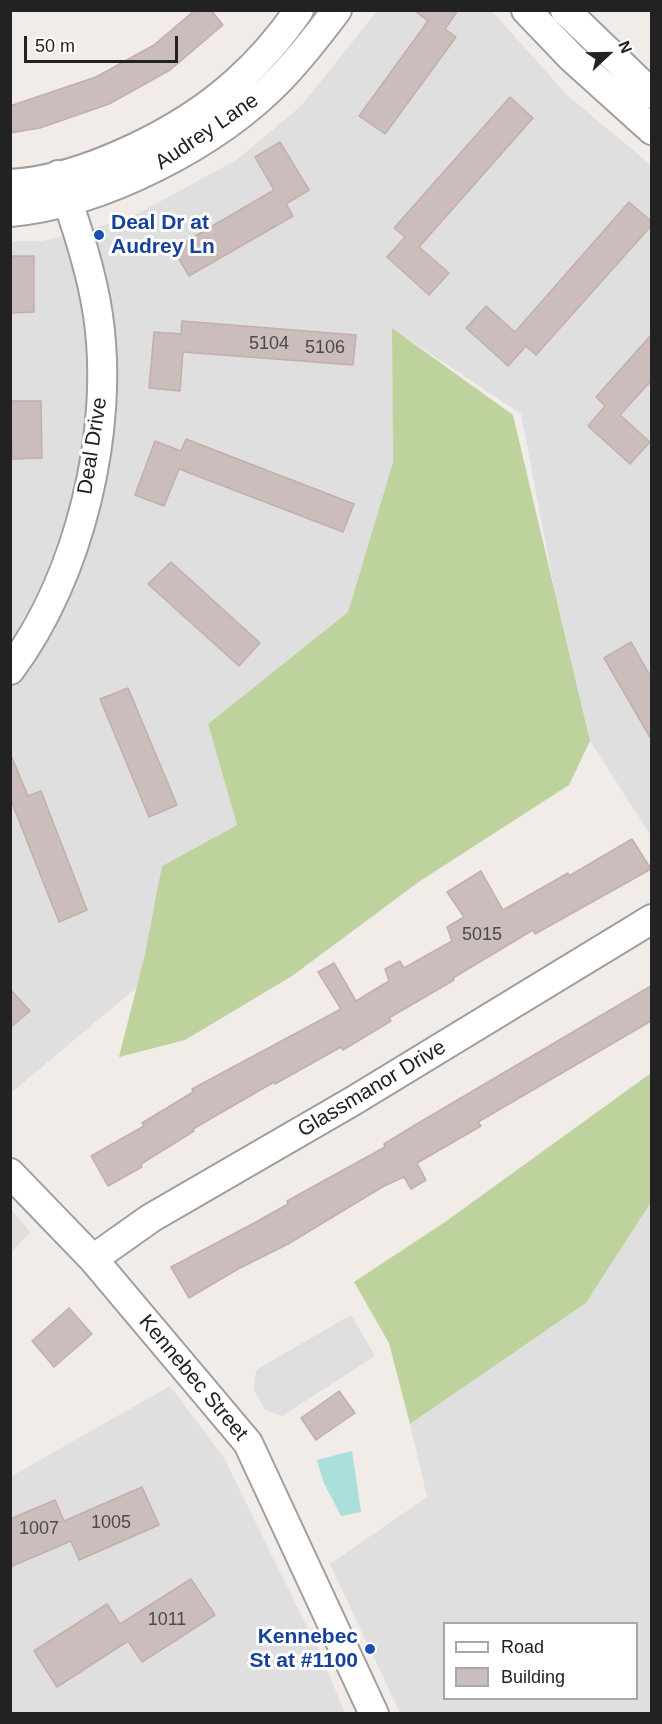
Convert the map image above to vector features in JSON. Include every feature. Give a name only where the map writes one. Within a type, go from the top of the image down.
[{"type":"street","name":"Audrey Lane","points":[[10,184],[58,175],[99,162],[196,113],[236,82],[271,46],[299,10]]},
{"type":"street","name":"Audrey Lane","points":[[10,212],[68,202],[156,168],[227,122],[280,79],[337,10]]},
{"type":"street","points":[[526,10],[571,57],[651,130]]},
{"type":"street","points":[[570,12],[651,94]]},
{"type":"street","name":"Deal Drive","points":[[10,670],[48,608],[71,551],[100,427],[103,378],[98,316],[92,284],[58,175]]},
{"type":"street","name":"Glassmanor Drive","points":[[93,1260],[151,1218],[353,1101],[651,919]]},
{"type":"street","name":"Kennebec Street","points":[[10,1173],[93,1260],[249,1443],[374,1713]]},
{"type":"shaded area","points":[[377,11],[492,11],[568,96],[651,165],[651,836],[590,741],[554,587],[521,414],[392,328],[393,462],[348,612],[208,724],[237,825],[162,866],[148,978],[11,1093],[11,241],[43,241],[128,219],[238,159],[302,105]]},
{"type":"shaded area","points":[[651,1202],[651,1713],[400,1713],[330,1564],[427,1497],[410,1424],[586,1303]]},
{"type":"shaded area","points":[[11,1209],[30,1232],[10,1253]]},
{"type":"shaded area","points":[[351,1315],[375,1356],[282,1416],[265,1410],[254,1389],[256,1370]]},
{"type":"shaded area","points":[[170,1386],[224,1458],[319,1651],[345,1713],[11,1713],[10,1477]]},
{"type":"green space","points":[[392,328],[513,415],[590,741],[569,785],[420,881],[292,976],[185,1040],[119,1057],[145,954],[162,866],[237,825],[208,724],[348,612],[393,462]]},
{"type":"green space","points":[[651,1073],[651,1202],[586,1303],[410,1424],[389,1343],[354,1282],[445,1222]]},
{"type":"water","points":[[352,1451],[361,1512],[341,1516],[323,1481],[317,1460]]},
{"type":"building","points":[[195,10],[211,10],[223,25],[170,70],[109,104],[40,128],[10,133],[10,106],[96,77],[154,45]]},
{"type":"building","points":[[414,10],[458,10],[445,29],[456,37],[385,134],[359,116],[428,21]]},
{"type":"building","points":[[510,97],[533,118],[419,247],[449,273],[429,295],[387,257],[405,237],[394,228]]},
{"type":"building","points":[[280,142],[309,190],[286,204],[293,216],[189,276],[173,249],[274,190],[255,157]]},
{"type":"building","points":[[629,202],[651,221],[651,226],[536,355],[526,346],[508,366],[466,328],[486,306],[515,332]]},
{"type":"building","points":[[10,256],[34,256],[34,312],[10,313]]},
{"type":"building","points":[[182,321],[356,335],[353,365],[183,352],[180,391],[149,388],[154,332],[181,334]]},
{"type":"building","points":[[651,335],[651,381],[620,415],[650,442],[630,464],[588,426],[605,406],[596,397]]},
{"type":"building","points":[[10,401],[41,401],[42,458],[12,459]]},
{"type":"building","points":[[186,439],[354,504],[343,532],[179,469],[164,506],[135,495],[155,441],[181,451]]},
{"type":"building","points":[[171,562],[260,643],[239,666],[148,584]]},
{"type":"building","points":[[631,642],[651,677],[651,739],[604,658]]},
{"type":"building","points":[[128,688],[177,805],[149,817],[100,699]]},
{"type":"building","points":[[10,753],[28,796],[41,791],[87,910],[59,922],[10,798]]},
{"type":"building","points":[[632,839],[651,869],[535,934],[533,930],[389,1018],[391,1021],[343,1050],[341,1047],[275,1084],[274,1082],[193,1129],[194,1131],[141,1164],[142,1167],[108,1186],[91,1156],[144,1126],[142,1123],[193,1092],[192,1089],[341,1009],[318,972],[334,963],[356,1001],[389,981],[385,969],[400,961],[404,968],[452,941],[447,927],[464,917],[447,892],[481,871],[503,910],[568,873],[569,876]]},
{"type":"building","points":[[651,986],[651,1021],[478,1122],[481,1126],[417,1163],[426,1180],[411,1189],[404,1177],[384,1186],[288,1244],[238,1269],[189,1298],[171,1267],[288,1204],[287,1201],[385,1147],[384,1144],[415,1125]]},
{"type":"building","points":[[10,989],[30,1011],[10,1028]]},
{"type":"building","points":[[69,1308],[92,1334],[54,1367],[32,1341]]},
{"type":"building","points":[[339,1391],[355,1413],[316,1440],[301,1418]]},
{"type":"building","points":[[142,1487],[159,1525],[79,1560],[71,1541],[10,1567],[10,1519],[55,1500],[64,1521]]},
{"type":"building","points":[[191,1579],[215,1615],[142,1662],[128,1641],[57,1687],[34,1651],[107,1604],[120,1624]]},
{"type":"place","name":"Deal Dr at Audrey Ln","points":[[99,235]]},
{"type":"place","name":"Kennebec St at #1100","points":[[370,1649]]}]
